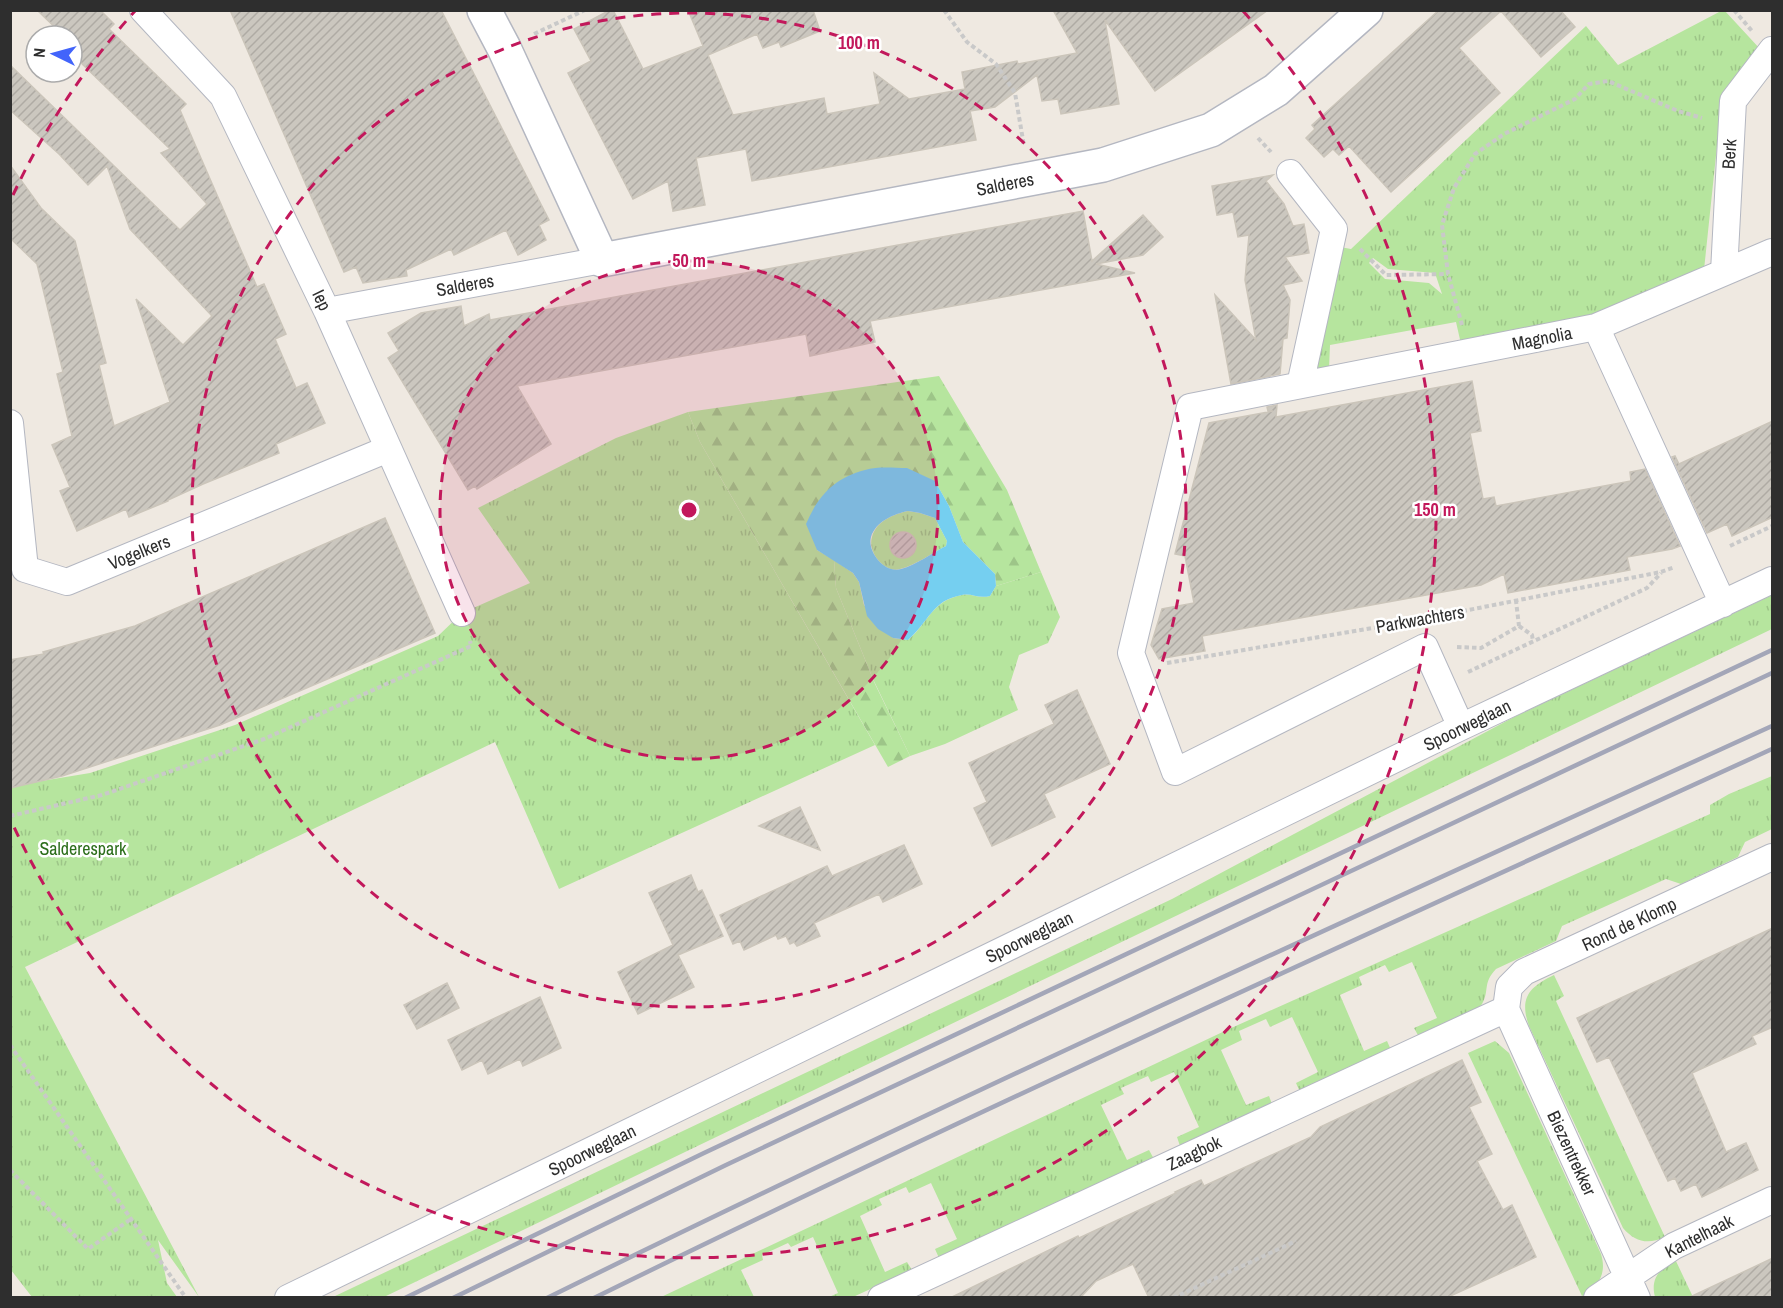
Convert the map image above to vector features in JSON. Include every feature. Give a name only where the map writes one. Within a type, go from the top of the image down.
[{"type":"street","name":"Iep","points":[[144,10],[223,96],[327,311],[462,614]]},
{"type":"street","points":[[484,10],[504,48],[602,260]]},
{"type":"street","name":"Salderes","points":[[327,311],[1103,165],[1212,130],[1276,90],[1366,10]]},
{"type":"street","name":"Berk","points":[[1725,272],[1733,101],[1773,50]]},
{"type":"street","points":[[1290,173],[1334,229],[1300,385]]},
{"type":"street","name":"Magnolia","points":[[1190,407],[1596,327],[1773,252]]},
{"type":"street","points":[[1596,327],[1723,604]]},
{"type":"street","name":"Parkwachters","points":[[1190,407],[1131,653],[1175,772],[1425,647],[1431,660]]},
{"type":"street","name":"Vogelkers","points":[[10,423],[18,570],[67,582],[388,449]]},
{"type":"street","name":"Spoorweglaan","points":[[288,1298],[1461,727],[1773,580]]},
{"type":"street","points":[[1431,660],[1461,727]]},
{"type":"street","name":"Rond de Klomp","points":[[1506,1009],[1509,987],[1524,972],[1773,857]]},
{"type":"street","name":"Biezentrekker","points":[[1506,1009],[1632,1287]]},
{"type":"street","name":"Zaagbok","points":[[881,1298],[1506,1009]]},
{"type":"street","name":"Kantelhaak","points":[[1597,1298],[1632,1287],[1674,1246],[1773,1200]]},
{"type":"path","points":[[504,48],[585,10]]},
{"type":"path","points":[[944,10],[967,42],[996,64],[1015,93],[1030,179]]},
{"type":"path","points":[[1469,352],[1448,274],[1442,225],[1454,188],[1475,154],[1504,134],[1575,99],[1589,84],[1608,81],[1678,111],[1731,127]]},
{"type":"path","points":[[1237,114],[1290,173]]},
{"type":"path","points":[[1334,229],[1346,234],[1386,275],[1448,274]]},
{"type":"path","name":"Parkwachters","points":[[1429,618],[1661,572],[1701,559],[1773,526]]},
{"type":"path","points":[[1442,684],[1647,588],[1661,572]]},
{"type":"path","points":[[1516,601],[1519,626],[1532,635],[1533,641]]},
{"type":"path","points":[[10,816],[102,795],[264,739],[471,646],[462,614]]},
{"type":"path","name":"Parkwachters","points":[[1137,668],[1407,622]]},
{"type":"path","points":[[1431,660],[1459,646],[1481,648],[1519,626]]},
{"type":"path","points":[[10,1045],[186,1298]]},
{"type":"path","points":[[10,1170],[88,1249],[131,1219]]},
{"type":"path","points":[[1173,1298],[1296,1241]]},
{"type":"green space","points":[[1721,11],[1725,11],[1761,50],[1719,127],[1704,270],[1599,321],[1461,344],[1456,322],[1330,345],[1329,369],[1321,370],[1314,367],[1340,247],[1351,249],[1586,26],[1618,65]],"holes":[[[1373,258],[1388,269],[1435,273],[1442,294],[1429,283],[1385,279],[1369,263]]]},
{"type":"green space","points":[[939,376],[1007,490],[1041,572],[996,586],[995,574],[963,542],[949,506],[935,481],[817,550],[834,560],[836,588],[875,684],[910,756],[888,767],[700,442],[688,412]]},
{"type":"green space","name":"Salderespark","points":[[688,412],[700,442],[875,745],[559,889],[495,742],[25,967],[199,1297],[158,1240],[167,1283],[177,1297],[32,1297],[11,1270],[11,786],[90,773],[235,725],[438,636],[462,613],[530,583],[478,508],[616,438]]},
{"type":"green space","points":[[908,511],[935,518],[947,541],[946,546],[918,562],[894,570],[878,560],[872,549],[872,537],[881,523],[892,516]]},
{"type":"green space","points":[[834,560],[853,573],[859,582],[864,605],[893,638],[908,640],[943,602],[962,595],[990,596],[996,586],[1041,572],[1060,617],[1048,643],[1019,655],[1009,687],[1018,710],[945,744],[910,756],[873,679],[836,588]]},
{"type":"green space","points":[[1772,595],[1772,629],[384,1297],[333,1297],[1172,899],[1516,716]]},
{"type":"green space","points":[[1772,776],[1772,829],[1745,842],[1738,857],[1681,884],[1666,879],[1562,926],[1556,941],[1496,969],[1489,979],[1482,1004],[1453,1023],[1419,1037],[1414,1028],[1437,1018],[1412,962],[1389,972],[1385,965],[1359,977],[1362,985],[1340,995],[1364,1051],[1387,1041],[1391,1050],[1300,1092],[1296,1083],[1318,1072],[1292,1017],[1270,1027],[1266,1019],[1239,1031],[1242,1040],[1221,1050],[1246,1105],[1269,1096],[1272,1104],[1180,1146],[1177,1137],[1199,1127],[1174,1072],[1151,1082],[1148,1076],[1121,1088],[1124,1094],[1101,1105],[1127,1160],[1149,1150],[1154,1159],[939,1258],[935,1249],[957,1239],[931,1183],[909,1193],[906,1187],[879,1199],[882,1205],[860,1216],[885,1272],[907,1262],[912,1270],[853,1297],[829,1297],[838,1293],[813,1237],[791,1247],[788,1243],[762,1255],[763,1260],[741,1270],[754,1297],[659,1298],[1229,1029],[1710,814],[1710,805],[1729,794]]},
{"type":"green space","points":[[1554,975],[1564,996],[1556,1001],[1665,1237],[1653,1241],[1642,1241],[1623,1228],[1529,1026],[1525,1008],[1528,994],[1538,984]]},
{"type":"green space","points":[[1495,1041],[1509,1053],[1601,1254],[1603,1267],[1600,1279],[1582,1296],[1468,1053]]},
{"type":"green space","points":[[1675,1259],[1693,1297],[1655,1297],[1655,1279],[1665,1266]]},
{"type":"water","points":[[907,468],[935,481],[949,506],[963,542],[995,574],[996,586],[990,596],[962,595],[944,602],[908,640],[893,638],[878,629],[867,616],[859,582],[853,573],[817,550],[806,524],[822,497],[844,478],[870,469]],"holes":[[[908,511],[935,518],[947,541],[946,546],[901,569],[895,570],[883,565],[875,555],[870,543],[873,531],[886,519],[897,514]]]},
{"type":"building","points":[[37,10],[100,10],[114,24],[109,29],[186,104],[180,110],[257,287],[264,284],[286,334],[275,339],[296,388],[307,383],[325,423],[276,444],[279,453],[129,517],[126,509],[77,531],[60,491],[70,487],[52,445],[72,436],[57,374],[63,372],[37,264],[10,238],[10,165],[41,208],[75,241],[106,363],[99,365],[114,426],[170,402],[136,299],[183,345],[212,316],[130,229],[107,166],[88,185],[59,154],[10,110],[10,65],[24,79],[24,84],[30,84],[180,230],[207,204],[161,153],[170,149],[84,66],[84,24],[52,24]]},
{"type":"building","points":[[230,10],[441,10],[549,220],[539,225],[546,240],[518,255],[506,230],[454,255],[451,249],[406,270],[407,276],[363,283],[356,267],[344,272]]},
{"type":"building","points":[[613,10],[643,69],[703,46],[688,10],[813,10],[820,31],[781,47],[779,42],[763,48],[757,34],[708,55],[733,115],[824,98],[827,114],[880,104],[874,73],[909,99],[965,89],[962,72],[1017,61],[1018,64],[1077,53],[1053,10],[1268,10],[1155,91],[1105,20],[1119,104],[1061,114],[1058,99],[1042,101],[1037,75],[995,107],[970,111],[976,140],[752,181],[746,149],[696,158],[705,205],[673,211],[668,181],[633,199],[568,73],[591,61],[574,29]]},
{"type":"building","points":[[1439,10],[1560,10],[1575,27],[1541,57],[1501,11],[1459,48],[1500,93],[1391,192],[1349,146],[1339,155],[1333,149],[1324,157],[1306,138],[1315,129],[1312,125]]},
{"type":"building","points":[[1273,175],[1266,181],[1284,204],[1293,226],[1304,224],[1309,253],[1285,257],[1302,281],[1283,285],[1290,300],[1287,338],[1283,339],[1280,374],[1231,384],[1215,295],[1256,340],[1245,280],[1249,235],[1238,237],[1233,212],[1217,215],[1212,186]]},
{"type":"building","points":[[1083,211],[1092,261],[1143,215],[1163,237],[1143,255],[1096,264],[1135,273],[870,321],[875,342],[810,356],[806,334],[517,386],[551,444],[477,489],[475,486],[468,490],[388,358],[399,351],[388,333],[421,313],[461,306],[464,326],[489,314],[490,320]]},
{"type":"building","points":[[1472,381],[1481,431],[1470,433],[1483,499],[1494,497],[1496,506],[1631,481],[1630,472],[1645,469],[1680,546],[1627,557],[1630,570],[1508,593],[1504,574],[1481,585],[1202,636],[1205,651],[1159,659],[1151,645],[1162,609],[1194,603],[1185,556],[1175,554],[1209,423],[1273,411],[1268,411],[1267,407],[1277,405],[1276,417]]},
{"type":"building","points":[[1773,421],[1773,517],[1732,536],[1727,524],[1707,533],[1672,457],[1675,456],[1679,464]]},
{"type":"building","points":[[385,518],[435,633],[220,725],[62,776],[10,788],[10,660],[44,654],[43,652],[135,626]]},
{"type":"building","points":[[903,532],[912,536],[916,545],[912,554],[903,558],[894,554],[890,545],[894,536]]},
{"type":"building","points":[[1077,690],[1110,764],[1044,794],[1055,817],[992,846],[974,808],[987,802],[969,763],[1054,724],[1045,705]]},
{"type":"building","points":[[800,807],[820,850],[759,826]]},
{"type":"building","points":[[904,845],[922,884],[883,902],[879,894],[814,923],[820,936],[797,946],[794,942],[790,944],[786,936],[778,939],[776,935],[744,950],[740,941],[733,944],[720,915],[827,866],[832,876]]},
{"type":"building","points":[[691,875],[698,892],[702,890],[723,936],[678,955],[694,987],[638,1014],[618,972],[673,945],[649,893]]},
{"type":"building","points":[[1773,928],[1773,1027],[1752,1036],[1756,1044],[1692,1073],[1726,1152],[1746,1143],[1758,1170],[1702,1197],[1696,1184],[1681,1191],[1675,1178],[1668,1181],[1609,1057],[1597,1062],[1577,1018]]},
{"type":"building","points":[[447,983],[459,1008],[417,1029],[404,1005]]},
{"type":"building","points":[[540,997],[561,1048],[523,1066],[520,1059],[488,1074],[482,1060],[462,1070],[448,1040]]},
{"type":"building","points":[[1462,1060],[1481,1102],[1469,1107],[1492,1154],[1477,1161],[1503,1210],[1512,1205],[1536,1257],[1446,1298],[1149,1298],[1133,1264],[1096,1281],[1080,1298],[950,1298],[1201,1180],[1204,1186],[1311,1137],[1320,1127]]},
{"type":"building","points":[[1773,1258],[1773,1298],[1688,1298]]},
{"type":"railway","points":[[405,1298],[704,1153],[1772,650]]},
{"type":"railway","points":[[453,1298],[726,1165],[1772,673]]},
{"type":"railway","points":[[547,1298],[1004,1079],[1772,726]]},
{"type":"railway","points":[[594,1298],[1034,1088],[1772,749]]}]
